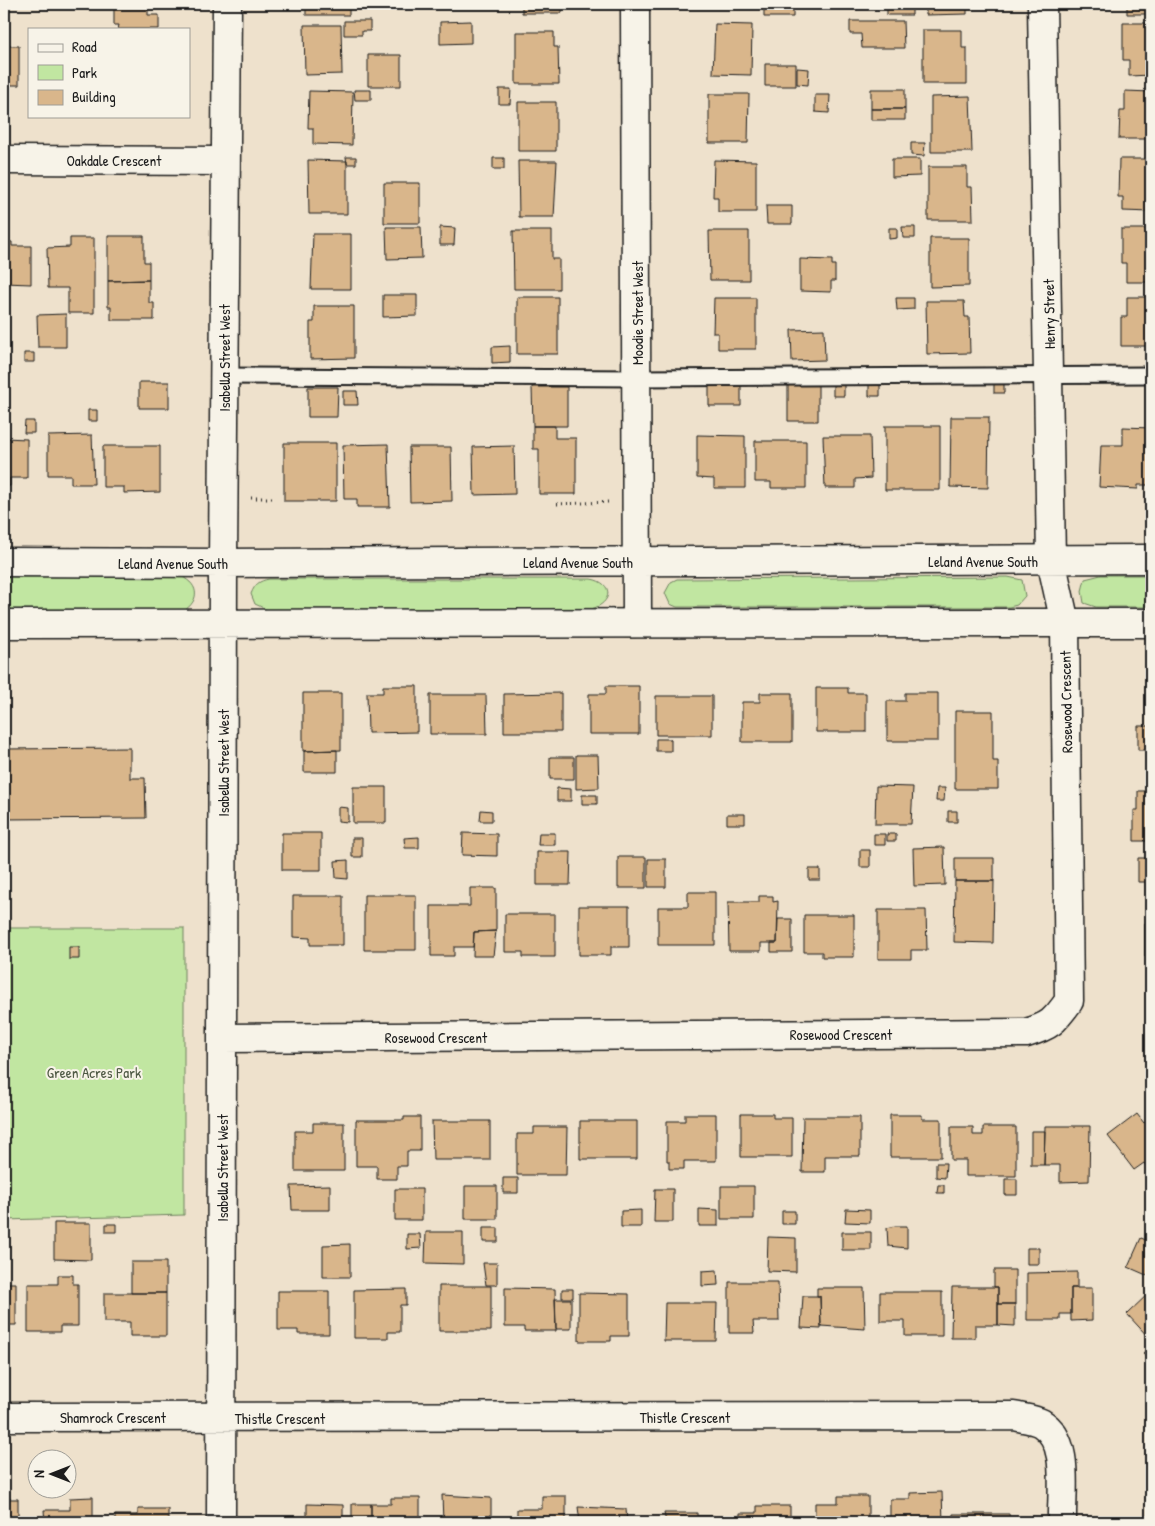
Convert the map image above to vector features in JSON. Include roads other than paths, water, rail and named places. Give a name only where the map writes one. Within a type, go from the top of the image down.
[{"type":"street","name":"Isabella Street West","points":[[221,1522],[223,563],[227,4]]},
{"type":"street","name":"Moodie Street West","points":[[635,4],[637,623]]},
{"type":"street","name":"Henry Street","points":[[1042,4],[1050,375],[1051,560],[1065,623]]},
{"type":"street","name":"Oakdale Crescent","points":[[4,160],[225,161]]},
{"type":"street","name":"Leland Avenue South","points":[[4,562],[637,562],[1151,559]]},
{"type":"street","name":"Rosewood Crescent","points":[[222,1038],[1016,1033],[1046,1027],[1068,1001],[1065,623]]},
{"type":"street","points":[[4,624],[1151,623]]},
{"type":"street","name":"Thistle Crescent","points":[[222,1418],[1014,1416],[1040,1422],[1054,1434],[1061,1457],[1062,1522]]},
{"type":"street","name":"Shamrock Crescent","points":[[4,1417],[222,1418]]},
{"type":"lane","points":[[224,376],[637,378],[1151,375]]},
{"type":"park label","name":"Green Acres Park","points":[[94,1072]]}]
